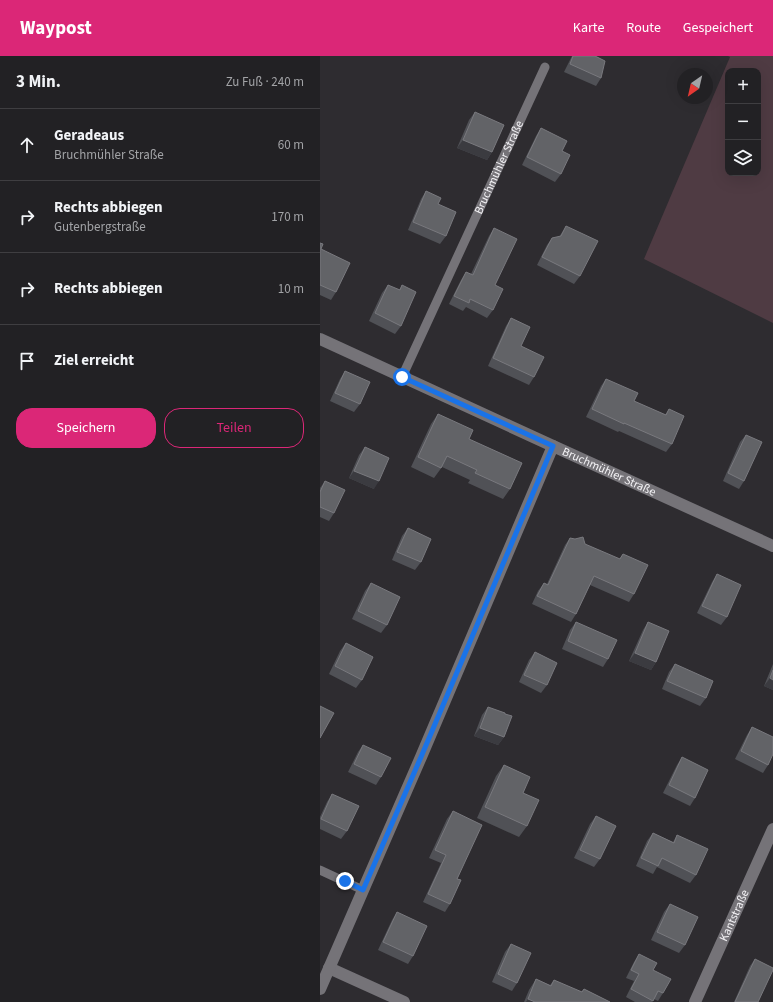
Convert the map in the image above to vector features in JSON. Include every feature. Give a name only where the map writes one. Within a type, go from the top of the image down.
[{"type":"street","name":"Bruchmühler Straße","points":[[320,339],[773,546]]},
{"type":"street","points":[[320,989],[418,764],[553,446]]},
{"type":"street","name":"Kantstraße","points":[[695,1002],[773,829]]},
{"type":"street","points":[[329,968],[404,1002]]},
{"type":"lane","name":"Bruchmühler Straße","points":[[402,377],[545,67]]},
{"type":"lane","points":[[320,870],[363,890]]},
{"type":"shaded area","points":[[728,56],[773,56],[773,323],[644,259],[710,104],[713,104],[713,97],[725,69],[725,176],[761,176],[761,68],[725,68],[730,57]]},
{"type":"building","points":[[573,56],[595,56],[605,61],[601,78],[570,64]]},
{"type":"building","points":[[475,112],[504,125],[492,152],[463,140]]},
{"type":"building","points":[[541,128],[567,141],[562,151],[570,155],[561,174],[527,157]]},
{"type":"building","points":[[426,191],[441,198],[438,204],[456,212],[446,236],[413,222]]},
{"type":"building","points":[[566,226],[598,241],[580,276],[542,257],[552,238],[561,236]]},
{"type":"building","points":[[494,228],[517,239],[495,285],[503,289],[493,310],[470,299],[469,303],[454,296],[466,272],[473,275]]},
{"type":"building","points":[[320,243],[323,244],[321,249],[350,263],[336,292],[320,285]]},
{"type":"building","points":[[388,285],[400,290],[402,285],[416,292],[401,326],[375,313]]},
{"type":"building","points":[[511,318],[530,327],[521,346],[544,357],[534,377],[493,358]]},
{"type":"building","points":[[345,371],[370,382],[360,404],[335,393]]},
{"type":"building","points":[[606,379],[638,393],[634,401],[666,415],[669,409],[684,416],[672,444],[592,409]]},
{"type":"building","points":[[438,414],[473,430],[469,439],[522,463],[510,489],[475,473],[477,470],[447,456],[441,468],[418,457]]},
{"type":"building","points":[[746,435],[762,442],[744,481],[728,473]]},
{"type":"building","points":[[365,447],[389,458],[379,481],[354,471]]},
{"type":"building","points":[[325,481],[345,490],[334,513],[320,507],[320,492]]},
{"type":"building","points":[[408,528],[431,539],[421,562],[397,552]]},
{"type":"building","points":[[583,537],[585,544],[620,559],[623,554],[648,565],[634,594],[594,576],[576,614],[537,596],[544,583],[548,585],[570,538],[575,539]]},
{"type":"building","points":[[717,574],[741,585],[727,617],[702,606]]},
{"type":"building","points":[[371,583],[400,597],[387,625],[358,611]]},
{"type":"building","points":[[576,622],[617,640],[608,659],[568,641]]},
{"type":"building","points":[[648,622],[669,631],[656,662],[635,653]]},
{"type":"building","points":[[346,643],[373,657],[362,680],[335,666]]},
{"type":"building","points":[[535,652],[557,663],[547,685],[524,675]]},
{"type":"building","points":[[675,664],[713,681],[706,698],[667,681]]},
{"type":"building","points":[[773,670],[773,680],[770,678]]},
{"type":"building","points":[[320,706],[334,713],[320,738]]},
{"type":"building","points":[[488,707],[512,716],[504,737],[480,728]]},
{"type":"building","points":[[752,727],[773,737],[773,754],[768,765],[741,751]]},
{"type":"building","points":[[363,745],[391,758],[381,777],[354,764]]},
{"type":"building","points":[[682,757],[708,770],[695,798],[669,785]]},
{"type":"building","points":[[504,765],[530,777],[523,793],[539,800],[527,826],[485,807]]},
{"type":"building","points":[[332,794],[359,806],[347,831],[321,819]]},
{"type":"building","points":[[453,811],[482,825],[457,879],[461,880],[450,904],[428,894],[446,855],[435,850]]},
{"type":"building","points":[[596,816],[616,826],[600,859],[580,850]]},
{"type":"building","points":[[653,833],[674,843],[677,835],[708,849],[696,875],[662,858],[658,866],[641,858]]},
{"type":"building","points":[[670,904],[698,917],[685,945],[657,932]]},
{"type":"building","points":[[397,912],[427,926],[413,956],[383,942]]},
{"type":"building","points":[[511,944],[531,953],[517,983],[498,974]]},
{"type":"building","points":[[639,954],[657,963],[653,970],[671,979],[663,993],[658,991],[653,1001],[631,989],[639,974],[631,970]]},
{"type":"building","points":[[755,959],[773,968],[773,970],[758,1002],[735,1002]]},
{"type":"building","points":[[536,979],[551,986],[554,980],[582,992],[584,989],[610,1002],[535,1002],[528,999]]},
{"type":"route","points":[[345,881],[363,890],[553,446],[402,377]]}]
